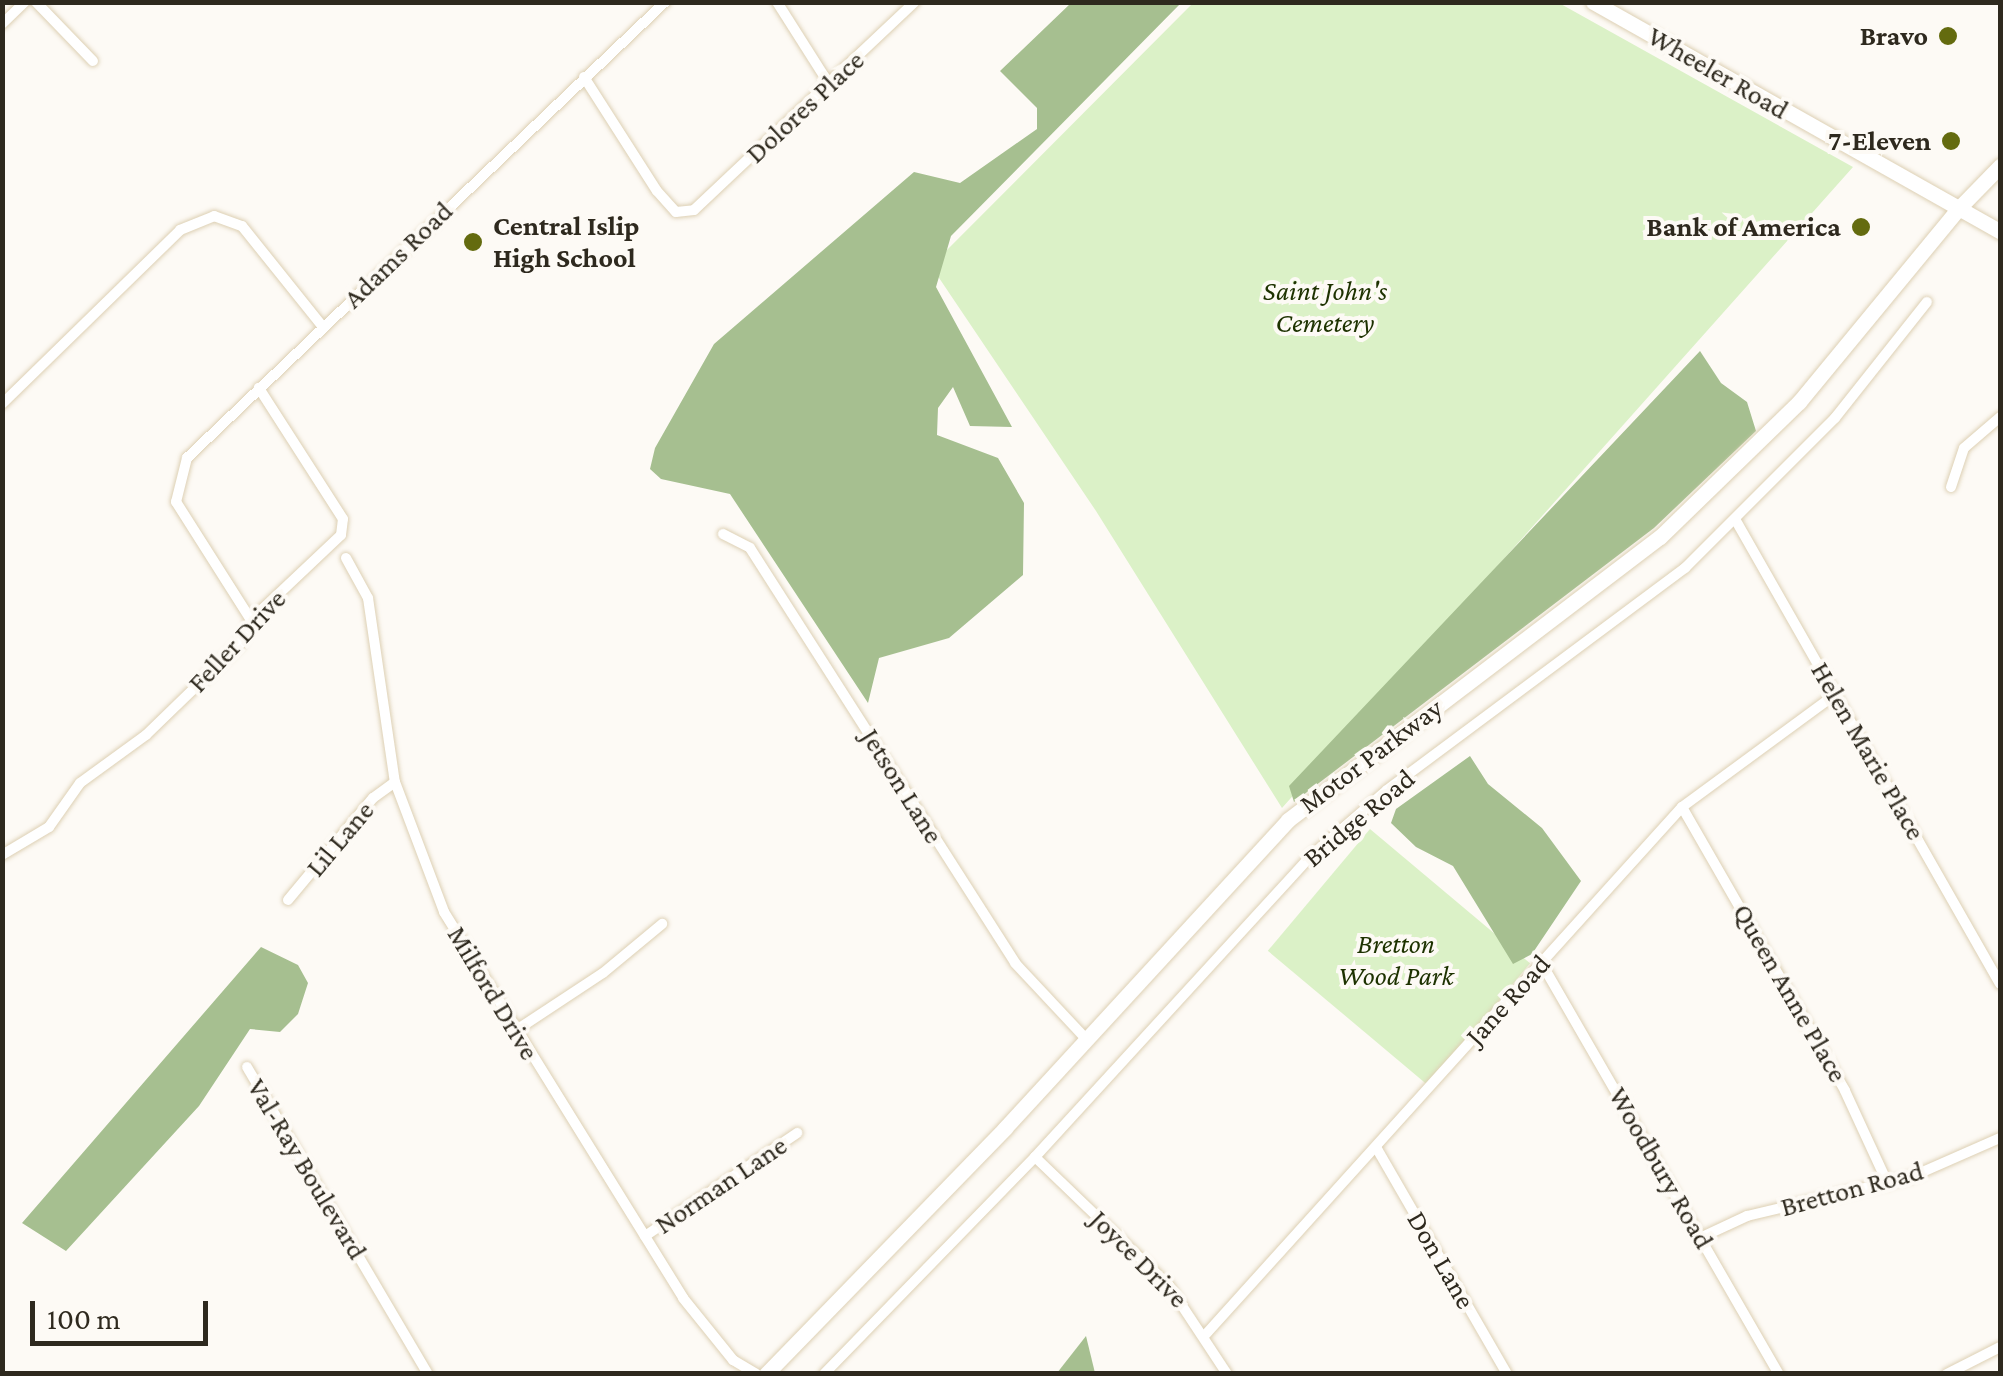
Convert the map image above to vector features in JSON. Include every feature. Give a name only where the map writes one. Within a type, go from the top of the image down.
[{"type":"main road","name":"Wheeler Road","points":[[1593,2],[1957,210],[2000,230]]},
{"type":"main road","name":"Motor Parkway","points":[[766,1374],[1086,1039],[1288,820],[1660,537],[1798,402],[1957,210],[2000,166]]},
{"type":"street","points":[[2,24],[24,2]]},
{"type":"street","points":[[36,2],[94,61]]},
{"type":"street","name":"Adams Road","points":[[2,404],[180,230],[214,216],[242,226],[323,326],[665,2]]},
{"type":"street","points":[[777,2],[829,84]]},
{"type":"street","name":"Dolores Place","points":[[584,77],[658,192],[676,212],[694,210],[915,2]]},
{"type":"street","name":"Bridge Road","points":[[824,1374],[1035,1157],[1312,855],[1387,790],[1685,568],[1835,418],[1928,302]]},
{"type":"street","points":[[251,620],[176,502],[186,458],[323,326]]},
{"type":"street","name":"Feller Drive","points":[[2,855],[49,827],[90,773],[146,736],[240,644],[251,620],[345,527],[260,388]]},
{"type":"street","points":[[1952,486],[1964,448],[2000,417]]},
{"type":"street","name":"Helen Marie Place","points":[[1735,519],[2000,984]]},
{"type":"street","name":"Jetson Lane","points":[[723,534],[750,548],[1015,964],[1086,1039]]},
{"type":"street","name":"Milford Drive","points":[[346,558],[368,598],[395,782],[444,912],[515,1031],[708,1333],[756,1374]]},
{"type":"street","name":"Jane Road","points":[[1206,1334],[1682,807],[1836,694]]},
{"type":"street","name":"Lil Lane","points":[[288,900],[373,798],[395,782]]},
{"type":"street","name":"Queen Anne Place","points":[[1682,807],[1818,1040],[1888,1184]]},
{"type":"street","points":[[515,1031],[662,924]]},
{"type":"street","name":"Woodbury Road","points":[[1542,964],[1779,1374]]},
{"type":"street","name":"Val-Ray Boulevard","points":[[247,1067],[428,1374]]},
{"type":"street","name":"Norman Lane","points":[[645,1236],[796,1133]]},
{"type":"street","name":"Bretton Road","points":[[1702,1237],[1747,1216],[1888,1184],[2000,1138]]},
{"type":"street","name":"Don Lane","points":[[1376,1147],[1507,1374]]},
{"type":"street","name":"Joyce Drive","points":[[1035,1157],[1170,1286],[1206,1334],[1227,1374]]},
{"type":"street","points":[[1946,1374],[2000,1347]]},
{"type":"green space","points":[[1071,3],[1181,3],[951,236],[936,287],[1012,427],[970,426],[953,387],[938,408],[937,435],[998,458],[1024,503],[1023,575],[949,638],[879,658],[868,703],[730,494],[661,479],[650,469],[655,448],[714,344],[914,172],[960,183],[1037,129],[1037,108],[1000,71]]},
{"type":"green space","name":"Saint John's Cemetery","points":[[1193,3],[1559,3],[1853,167],[1282,808],[1096,511],[931,266]]},
{"type":"green space","points":[[1700,351],[1721,383],[1747,402],[1756,431],[1654,528],[1294,802],[1289,786]]},
{"type":"green space","points":[[1470,756],[1488,784],[1542,828],[1581,881],[1532,954],[1513,964],[1453,866],[1416,847],[1391,823],[1396,809]]},
{"type":"green space","name":"Bretton Wood Park","points":[[1370,829],[1530,963],[1428,1085],[1268,951]]},
{"type":"green space","points":[[261,947],[298,965],[308,983],[298,1014],[280,1032],[250,1029],[199,1106],[66,1251],[22,1223]]},
{"type":"green space","points":[[1086,1336],[1095,1373],[1057,1373]]},
{"type":"place","name":"Bravo","points":[[1948,36]]},
{"type":"place","name":"7-Eleven","points":[[1951,141]]},
{"type":"place","name":"Bank of America","points":[[1861,227]]},
{"type":"place","name":"Central Islip High School","points":[[473,242]]}]
